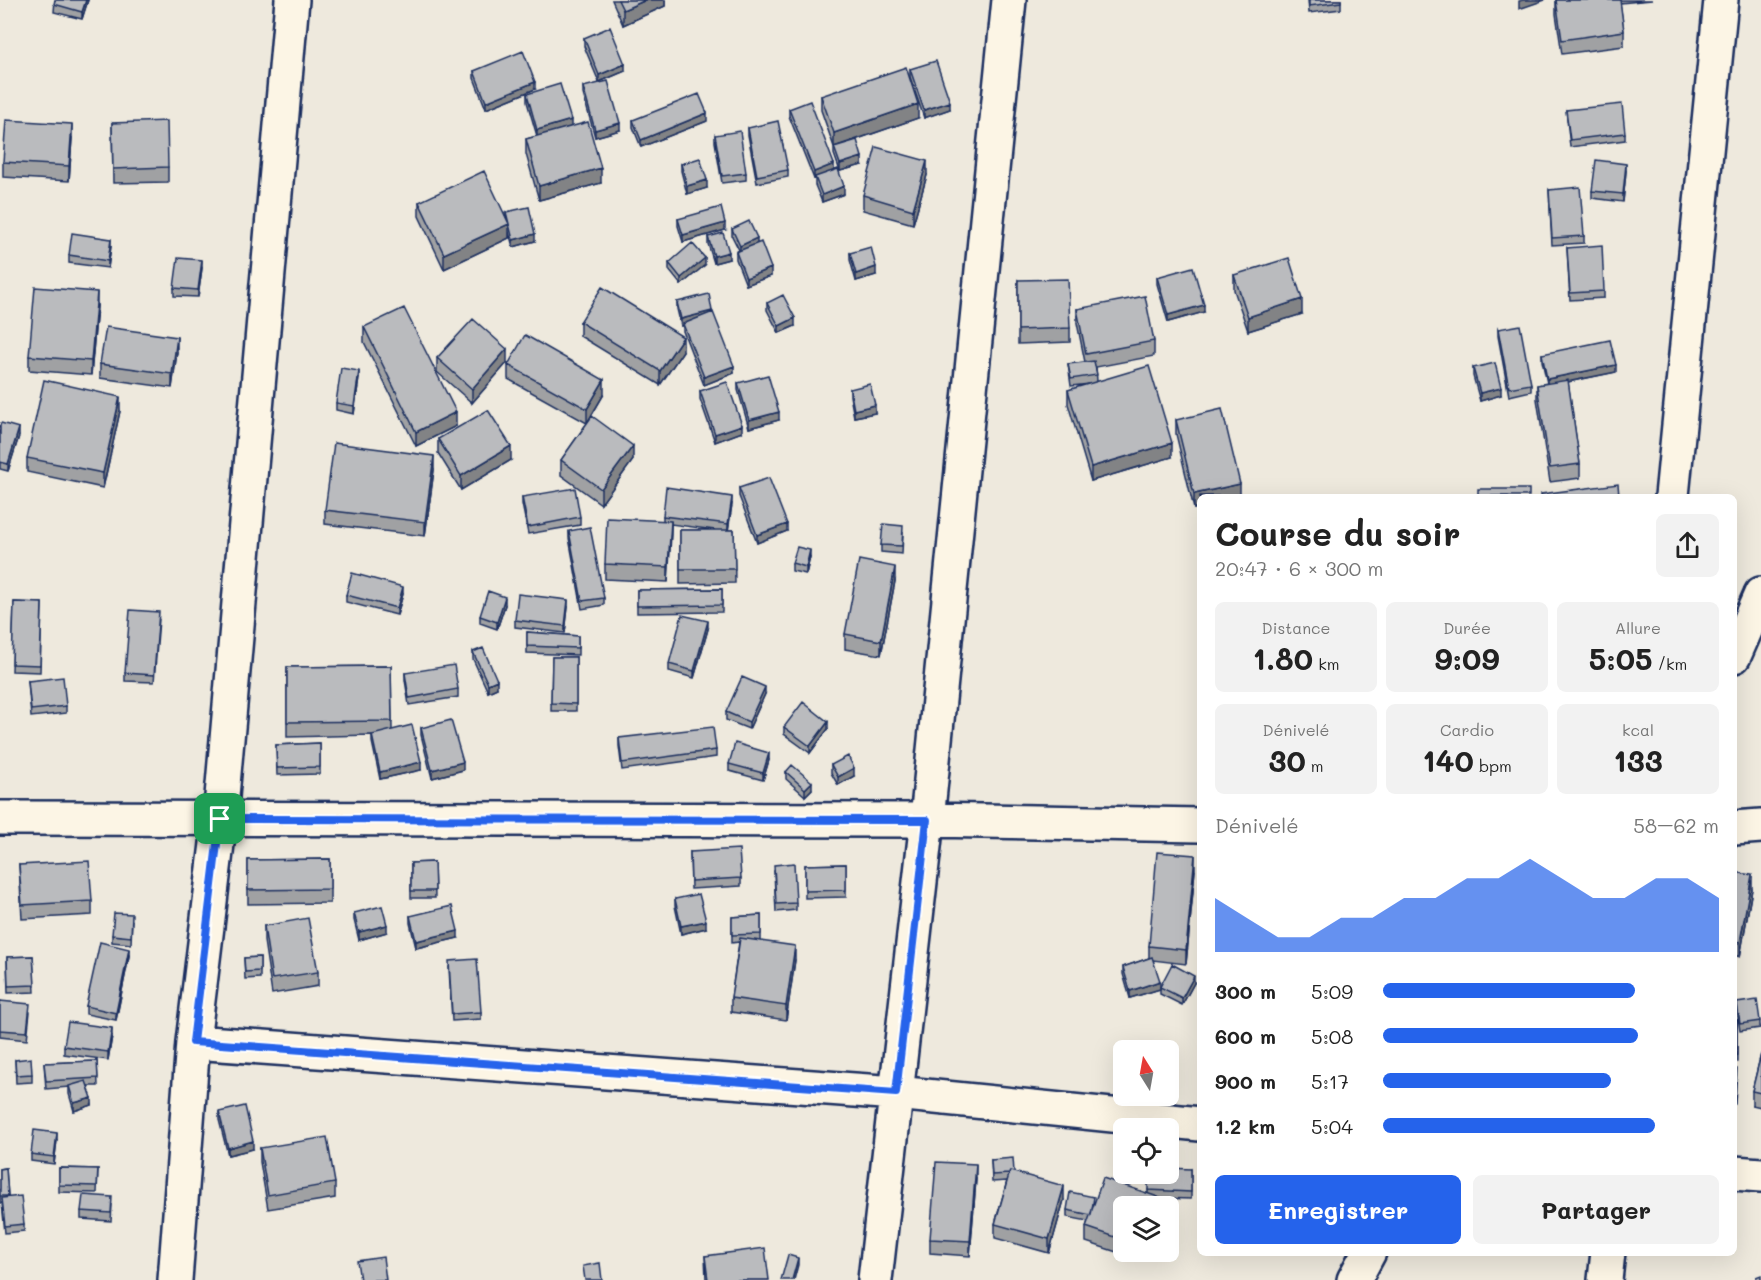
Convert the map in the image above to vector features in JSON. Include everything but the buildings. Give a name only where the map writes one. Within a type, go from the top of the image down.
[{"type":"street","points":[[175,1280],[193,1042],[220,819],[292,0]]},
{"type":"street","points":[[875,1280],[927,820],[1009,0]]},
{"type":"street","points":[[1672,494],[1721,0]]},
{"type":"street","points":[[1737,649],[1761,594]]},
{"type":"street","points":[[0,818],[927,820],[1197,825]]},
{"type":"street","points":[[1737,828],[1761,826]]},
{"type":"street","points":[[193,1042],[896,1093],[1197,1124]]},
{"type":"street","points":[[1737,1173],[1761,1175]]},
{"type":"street","points":[[1354,1280],[1367,1256]]},
{"type":"street","points":[[1605,1280],[1608,1256]]},
{"type":"route","points":[[220,819],[927,820],[896,1093],[193,1042],[220,819]]}]
